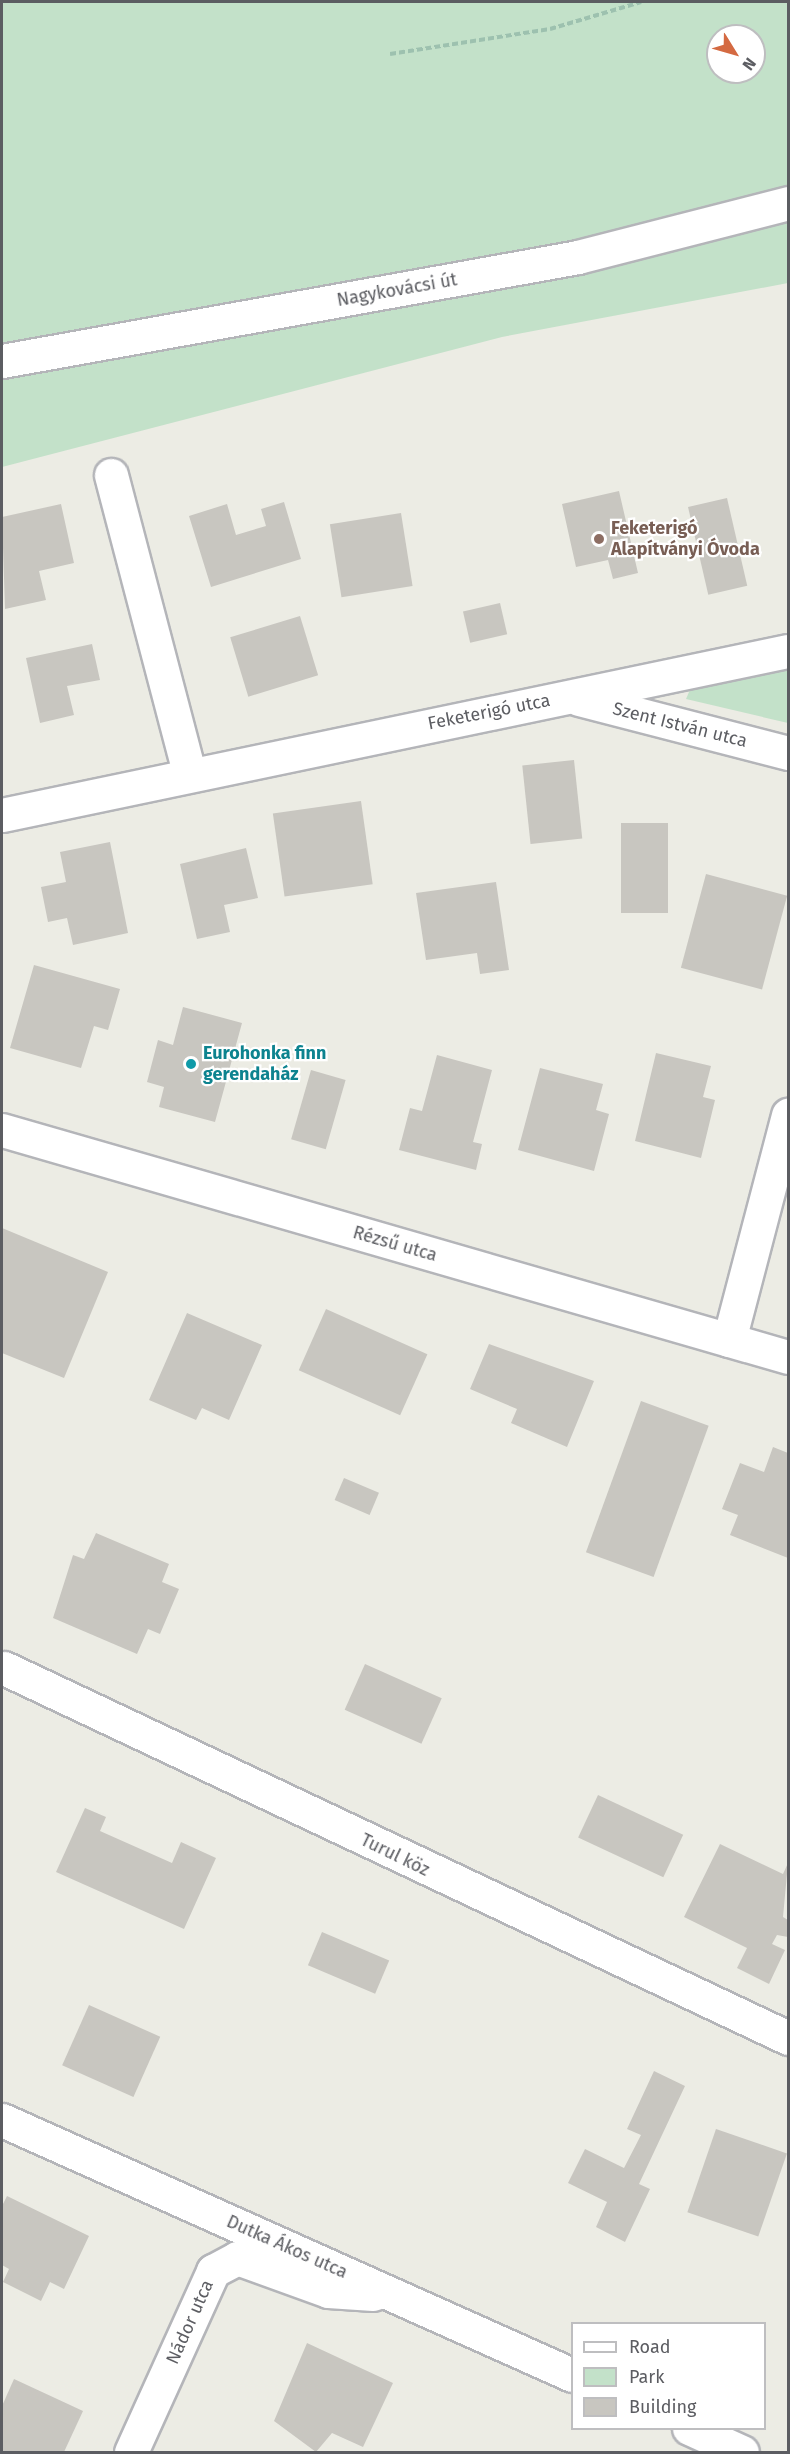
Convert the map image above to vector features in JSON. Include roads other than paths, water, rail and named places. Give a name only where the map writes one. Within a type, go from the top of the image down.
[{"type":"street","name":"Nagykovácsi út","points":[[2,361],[578,257],[789,204]]},
{"type":"street","points":[[111,475],[189,773]]},
{"type":"street","name":"Feketerigó utca","points":[[2,815],[189,773],[789,651]]},
{"type":"street","name":"Szent István utca","points":[[571,697],[789,753]]},
{"type":"street","points":[[729,1340],[789,1114]]},
{"type":"street","name":"Rézsű utca","points":[[2,1130],[789,1357]]},
{"type":"street","name":"Turul köz","points":[[4,1668],[789,2038]]},
{"type":"street","name":"Dutka Ákos utca","points":[[2,2120],[571,2374]]},
{"type":"street","name":"Nádor utca","points":[[131,2452],[213,2271],[237,2258],[328,2291],[399,2296]]},
{"type":"street","points":[[693,2430],[742,2452]]},
{"type":"place","name":"Feketerigó Alapítványi Óvoda","points":[[599,539]]},
{"type":"place","name":"Eurohonka finn gerendaház","points":[[191,1064]]}]
